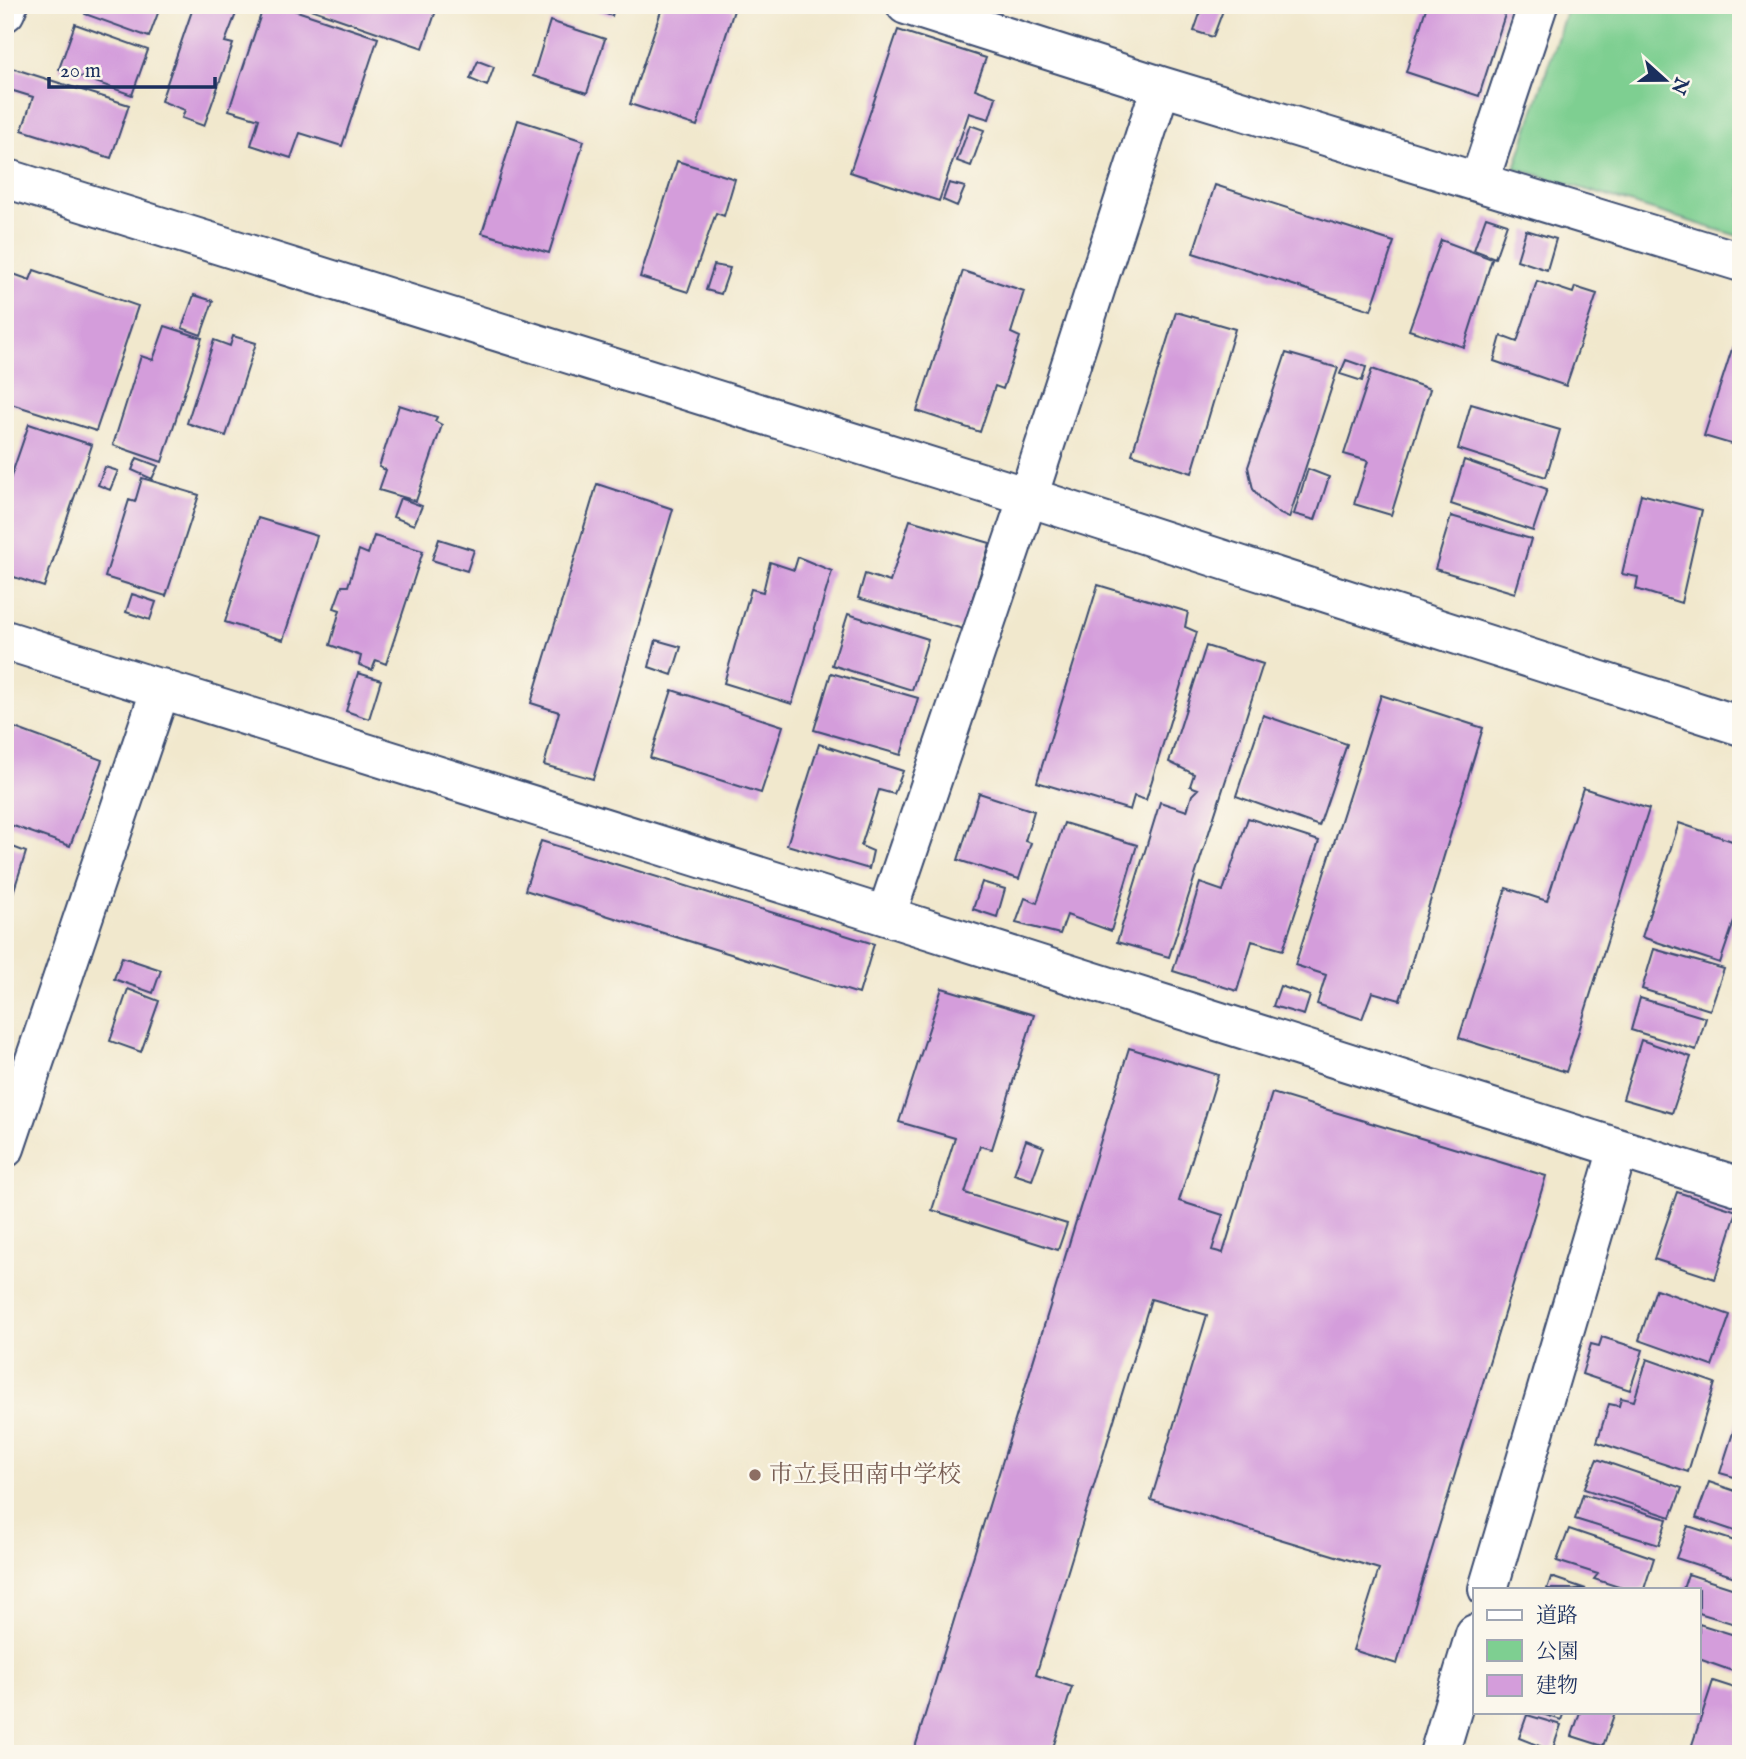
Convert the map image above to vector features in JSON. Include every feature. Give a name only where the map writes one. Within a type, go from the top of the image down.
[{"type":"street","points":[[5,12],[8,5]]},
{"type":"street","points":[[906,5],[1161,86],[1741,262]]},
{"type":"street","points":[[1479,182],[1538,5]]},
{"type":"street","points":[[886,916],[1028,497],[1161,86]]},
{"type":"street","points":[[5,178],[1028,497],[1741,726]]},
{"type":"street","points":[[5,640],[1741,1186]]},
{"type":"street","points":[[5,1148],[161,688]]},
{"type":"street","points":[[1488,1588],[1618,1149]]},
{"type":"street","points":[[1447,1752],[1473,1642]]},
{"type":"green space","points":[[1568,5],[1741,5],[1741,237],[1515,168]]},
{"type":"building","points":[[88,5],[161,5],[149,37],[85,14]]},
{"type":"building","points":[[194,5],[220,5],[237,11],[225,42],[233,44],[204,126],[182,118],[185,110],[161,101]]},
{"type":"building","points":[[264,5],[279,5],[378,38],[342,146],[300,133],[291,158],[251,145],[259,119],[229,110]]},
{"type":"building","points":[[299,5],[438,5],[423,48]]},
{"type":"building","points":[[579,5],[615,5],[612,16]]},
{"type":"building","points":[[663,5],[720,5],[734,10],[697,126],[630,104]]},
{"type":"building","points":[[1203,5],[1225,5],[1213,37],[1194,31]]},
{"type":"building","points":[[1427,5],[1508,5],[1479,96],[1406,72]]},
{"type":"building","points":[[550,21],[605,39],[587,93],[533,76]]},
{"type":"building","points":[[75,24],[148,50],[132,95],[59,69]]},
{"type":"building","points":[[898,30],[986,58],[975,89],[996,97],[989,119],[969,113],[939,201],[850,172]]},
{"type":"building","points":[[478,61],[494,67],[487,86],[470,79]]},
{"type":"building","points":[[12,68],[129,105],[111,158],[22,130],[33,97],[7,89]]},
{"type":"building","points":[[518,120],[584,141],[549,253],[482,233]]},
{"type":"building","points":[[970,125],[984,130],[971,166],[957,161]]},
{"type":"building","points":[[677,161],[735,179],[724,216],[716,213],[688,292],[640,277]]},
{"type":"building","points":[[949,183],[965,187],[957,206],[943,200]]},
{"type":"building","points":[[1215,185],[1394,242],[1371,310],[1193,253]]},
{"type":"building","points":[[1486,217],[1507,224],[1495,258],[1474,250]]},
{"type":"building","points":[[1526,230],[1556,239],[1547,270],[1517,260]]},
{"type":"building","points":[[1441,240],[1492,259],[1464,347],[1409,330]]},
{"type":"building","points":[[714,265],[730,268],[721,294],[706,290]]},
{"type":"building","points":[[34,270],[138,306],[96,431],[5,402],[5,271],[30,280]]},
{"type":"building","points":[[963,271],[1024,291],[1011,333],[1020,337],[1003,389],[995,386],[980,432],[917,411]]},
{"type":"building","points":[[1537,281],[1573,293],[1575,287],[1597,294],[1566,386],[1494,361],[1501,336],[1517,342]]},
{"type":"building","points":[[194,295],[213,301],[201,335],[182,328]]},
{"type":"building","points":[[1176,312],[1235,329],[1192,473],[1132,454]]},
{"type":"building","points":[[1741,321],[1741,447],[1704,436]]},
{"type":"building","points":[[165,326],[202,338],[162,462],[113,445],[141,356],[153,360]]},
{"type":"building","points":[[233,336],[256,343],[226,436],[187,423],[214,340],[230,346]]},
{"type":"building","points":[[1286,353],[1338,368],[1289,518],[1261,499],[1253,489],[1248,467]]},
{"type":"building","points":[[1346,360],[1366,367],[1362,381],[1340,374]]},
{"type":"building","points":[[1372,369],[1430,389],[1391,515],[1354,504],[1368,461],[1344,454]]},
{"type":"building","points":[[1471,404],[1560,430],[1546,477],[1458,449]]},
{"type":"building","points":[[399,405],[437,417],[435,421],[442,425],[416,501],[379,490],[386,470],[379,467]]},
{"type":"building","points":[[29,424],[92,445],[44,587],[5,574],[5,494]]},
{"type":"building","points":[[137,458],[158,466],[152,479],[132,470]]},
{"type":"building","points":[[1464,460],[1547,489],[1533,531],[1451,504]]},
{"type":"building","points":[[105,467],[118,471],[110,490],[98,485]]},
{"type":"building","points":[[1308,469],[1329,477],[1315,520],[1294,514]]},
{"type":"building","points":[[142,478],[199,495],[166,596],[105,577],[129,500],[135,502]]},
{"type":"building","points":[[597,484],[673,509],[593,779],[544,765],[559,712],[531,703]]},
{"type":"building","points":[[1641,494],[1702,510],[1681,603],[1636,589],[1638,577],[1622,574]]},
{"type":"building","points":[[400,498],[422,506],[414,525],[393,517]]},
{"type":"building","points":[[1451,516],[1531,539],[1515,593],[1435,569]]},
{"type":"building","points":[[258,518],[317,536],[283,640],[225,622]]},
{"type":"building","points":[[910,520],[990,543],[963,629],[858,598],[865,574],[890,582]]},
{"type":"building","points":[[374,536],[423,551],[386,664],[376,660],[372,670],[359,665],[361,656],[330,645],[340,610],[334,608],[342,586],[348,586],[359,550],[368,554]]},
{"type":"building","points":[[439,539],[474,550],[467,571],[432,560]]},
{"type":"building","points":[[798,557],[832,571],[792,704],[724,683],[751,589],[763,592],[770,562],[794,570]]},
{"type":"building","points":[[1098,585],[1188,612],[1185,627],[1197,632],[1146,800],[1134,796],[1130,810],[1037,782]]},
{"type":"building","points":[[132,594],[156,602],[150,620],[126,612]]},
{"type":"building","points":[[848,614],[928,639],[912,690],[832,665]]},
{"type":"building","points":[[656,640],[681,647],[672,675],[649,667]]},
{"type":"building","points":[[1206,646],[1263,664],[1169,957],[1117,942],[1160,802],[1187,811],[1192,795],[1198,789],[1190,786],[1194,774],[1169,762]]},
{"type":"building","points":[[358,673],[381,680],[369,719],[346,711]]},
{"type":"building","points":[[831,673],[918,698],[901,755],[814,730]]},
{"type":"building","points":[[672,690],[783,726],[761,793],[650,758]]},
{"type":"building","points":[[1381,695],[1483,728],[1400,1000],[1372,992],[1362,1019],[1317,1004],[1326,975],[1295,965]]},
{"type":"building","points":[[1263,715],[1347,744],[1319,826],[1236,796]]},
{"type":"building","points":[[15,728],[102,760],[70,846],[5,823],[5,730],[14,733]]},
{"type":"building","points":[[819,744],[903,771],[894,794],[879,790],[861,846],[873,851],[869,869],[787,845]]},
{"type":"building","points":[[1583,788],[1649,809],[1566,1072],[1459,1038],[1506,888],[1547,901]]},
{"type":"building","points":[[979,793],[1034,811],[1025,841],[1031,843],[1019,879],[958,860]]},
{"type":"building","points":[[1248,818],[1319,841],[1283,950],[1252,941],[1237,991],[1173,971],[1200,883],[1223,891]]},
{"type":"building","points":[[1064,823],[1137,845],[1111,931],[1067,915],[1060,934],[1016,923],[1025,898],[1037,903]]},
{"type":"building","points":[[1679,823],[1741,844],[1741,901],[1720,963],[1642,937]]},
{"type":"building","points":[[541,841],[874,944],[859,994],[525,890]]},
{"type":"building","points":[[5,844],[26,852],[6,915],[5,915]]},
{"type":"building","points":[[982,882],[1005,889],[997,917],[973,909]]},
{"type":"building","points":[[1654,949],[1724,969],[1710,1010],[1642,989]]},
{"type":"building","points":[[122,957],[161,970],[153,993],[114,979]]},
{"type":"building","points":[[1280,986],[1310,996],[1304,1015],[1273,1006]]},
{"type":"building","points":[[942,988],[1034,1015],[992,1149],[980,1146],[965,1193],[1067,1224],[1058,1250],[932,1210],[955,1138],[899,1122]]},
{"type":"building","points":[[128,989],[159,1001],[141,1052],[110,1041]]},
{"type":"building","points":[[1640,998],[1706,1018],[1696,1050],[1631,1030]]},
{"type":"building","points":[[1641,1040],[1691,1057],[1672,1113],[1623,1099]]},
{"type":"building","points":[[1129,1048],[1218,1075],[1179,1201],[1223,1215],[1212,1250],[1223,1253],[1272,1093],[1546,1176],[1397,1664],[1353,1650],[1379,1569],[1151,1500],[1207,1315],[1151,1299],[1036,1675],[1072,1687],[1051,1754],[913,1754]]},
{"type":"building","points":[[1026,1140],[1044,1147],[1032,1180],[1014,1174]]},
{"type":"building","points":[[1677,1192],[1737,1211],[1715,1279],[1654,1259]]},
{"type":"building","points":[[1656,1289],[1730,1315],[1712,1366],[1639,1340]]},
{"type":"building","points":[[1602,1337],[1643,1350],[1630,1390],[1582,1374],[1591,1344],[1599,1346]]},
{"type":"building","points":[[1647,1359],[1715,1383],[1688,1472],[1597,1442],[1609,1404],[1619,1406],[1621,1398],[1634,1401]]},
{"type":"building","points":[[1741,1411],[1741,1479],[1720,1473]]},
{"type":"building","points":[[1597,1459],[1682,1488],[1671,1517],[1584,1489]]},
{"type":"building","points":[[1709,1482],[1741,1493],[1741,1533],[1696,1518]]},
{"type":"building","points":[[1583,1494],[1667,1519],[1659,1545],[1575,1519]]},
{"type":"building","points":[[1688,1526],[1741,1543],[1741,1579],[1676,1558]]},
{"type":"building","points":[[1569,1529],[1654,1558],[1644,1588],[1622,1588],[1594,1579],[1598,1574],[1557,1561]]},
{"type":"building","points":[[1688,1574],[1741,1591],[1741,1626],[1700,1613],[1700,1588],[1683,1588]]},
{"type":"building","points":[[1551,1577],[1583,1588],[1547,1588]]},
{"type":"building","points":[[1700,1624],[1741,1637],[1741,1674],[1700,1659]]},
{"type":"building","points":[[1713,1681],[1741,1690],[1741,1754],[1689,1754]]},
{"type":"building","points":[[1542,1714],[1563,1714],[1561,1720]]},
{"type":"building","points":[[1579,1714],[1614,1714],[1603,1746],[1572,1736]]},
{"type":"building","points":[[1527,1715],[1561,1725],[1552,1751],[1519,1738]]},
{"type":"place","name":"市立長田南中学校","points":[[755,1475]]}]
